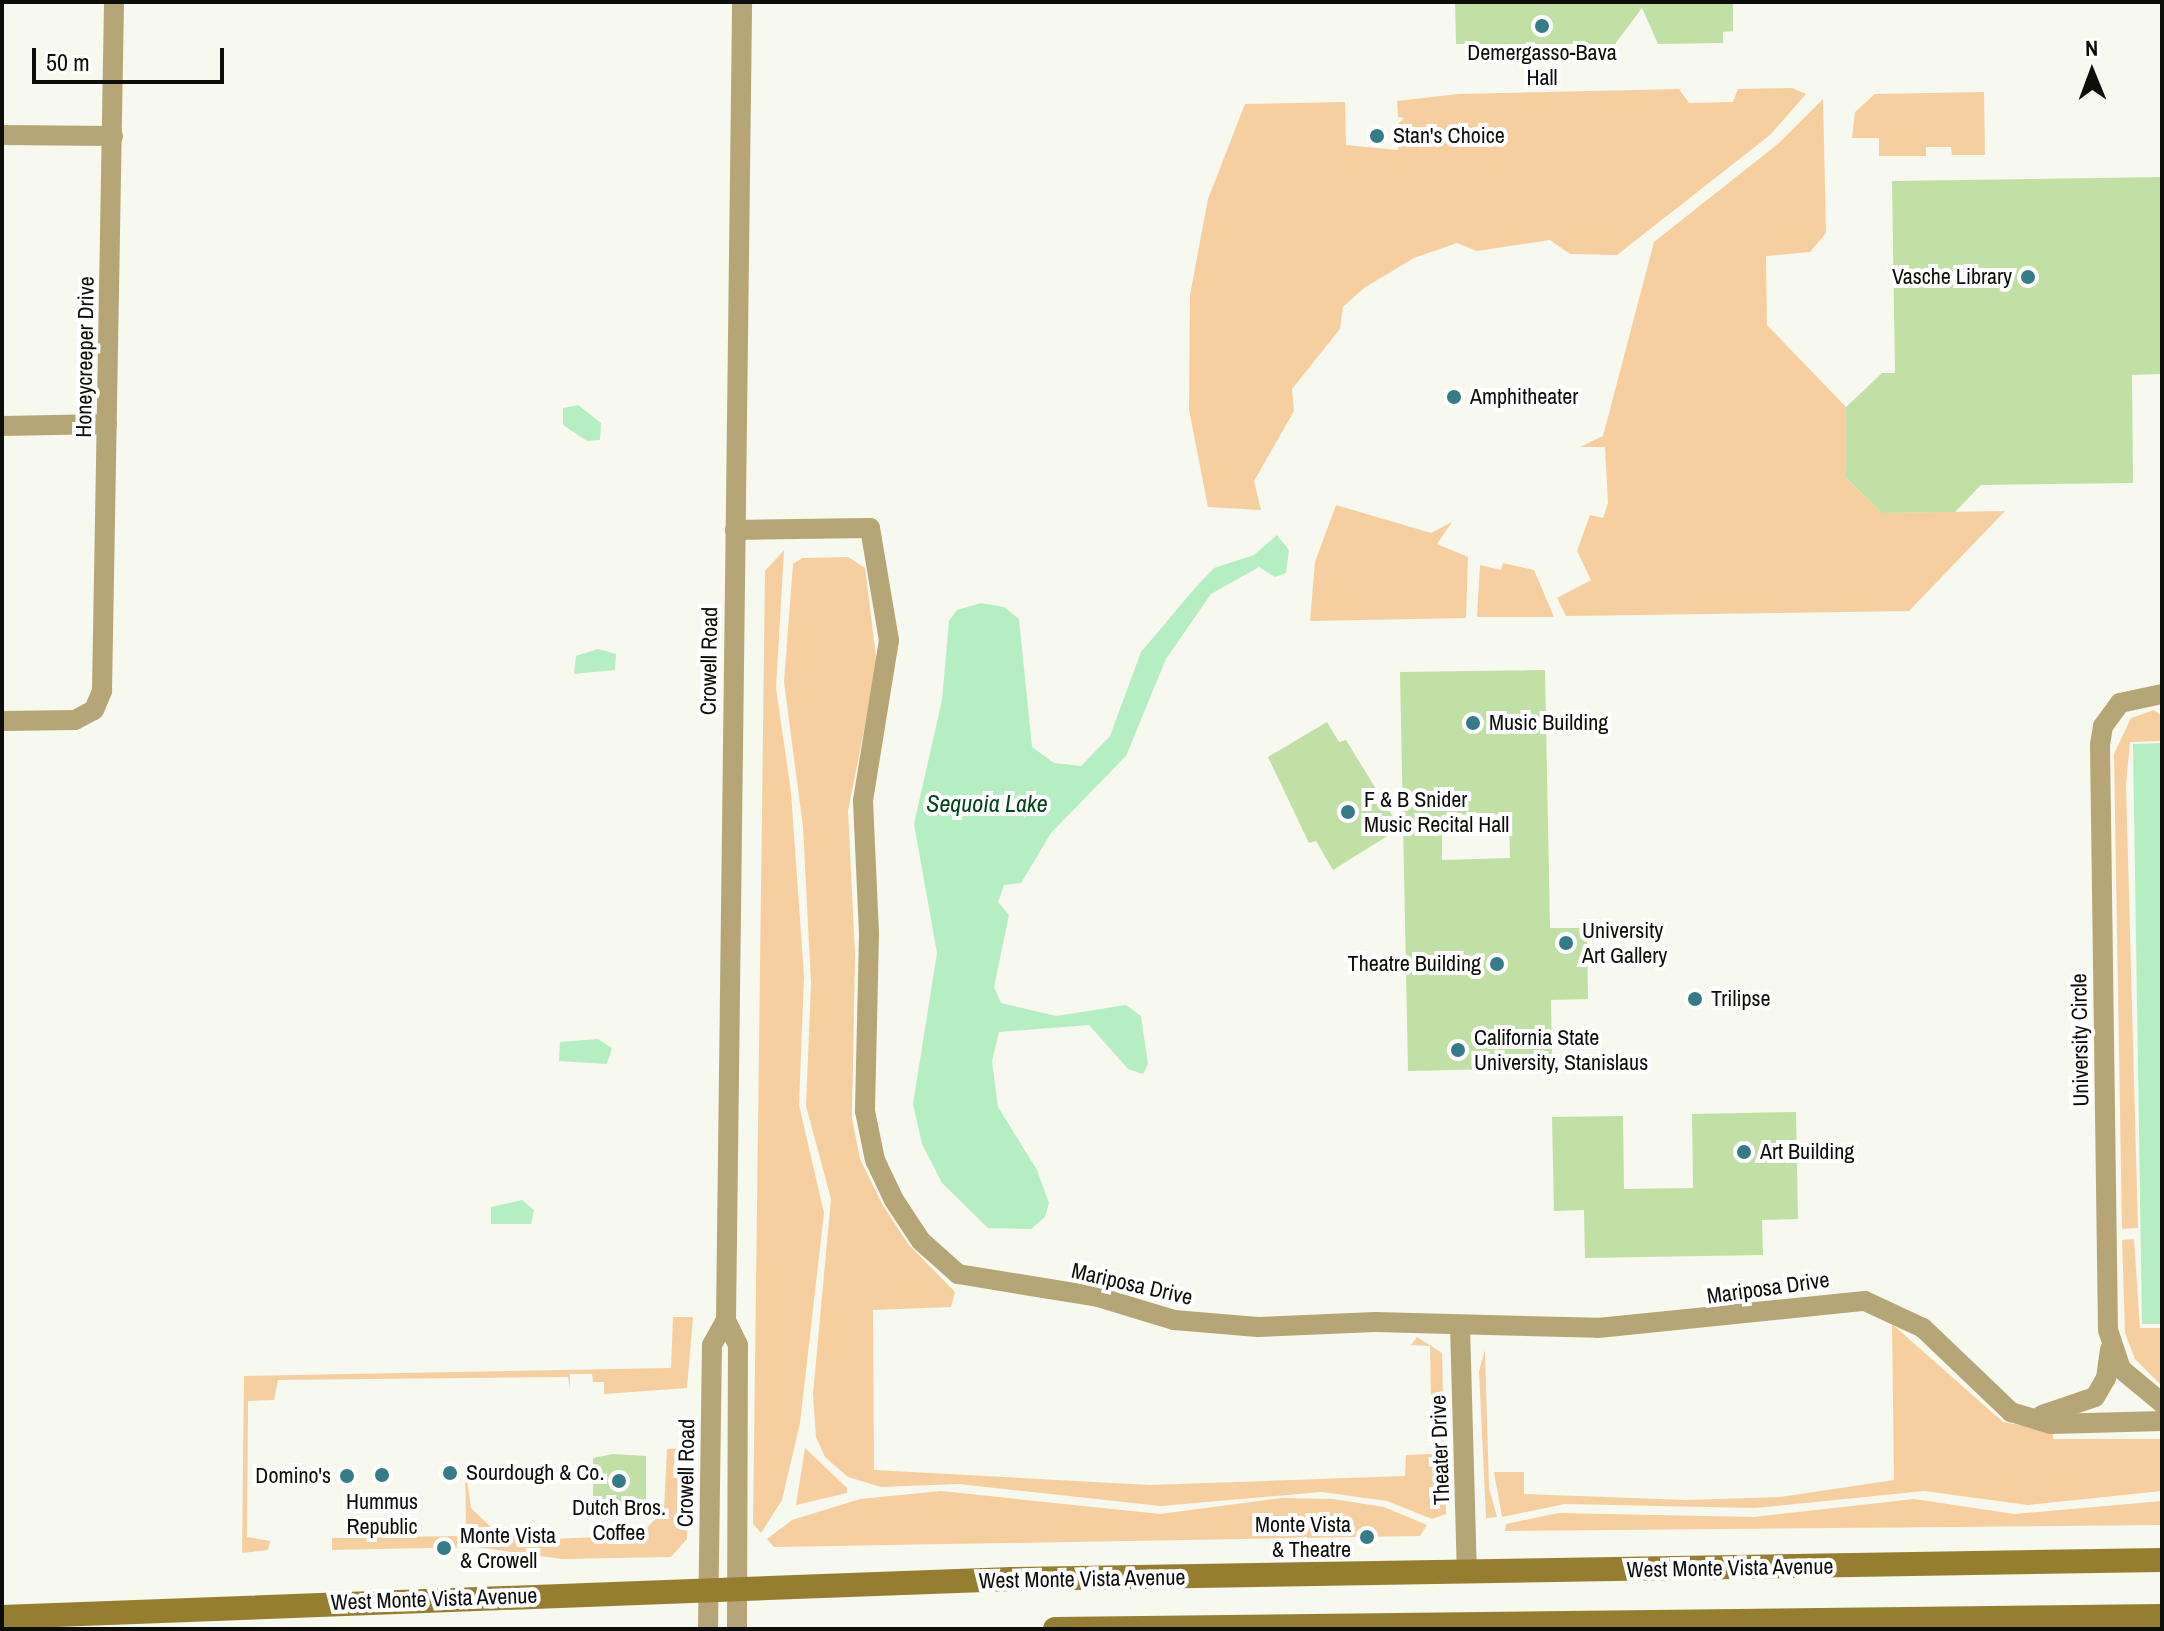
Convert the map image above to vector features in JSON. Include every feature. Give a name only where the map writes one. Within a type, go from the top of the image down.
[{"type":"main road","name":"West Monte Vista Avenue","points":[[2,1617],[737,1591],[1467,1572],[2162,1560]]},
{"type":"main road","points":[[1055,1629],[2162,1616]]},
{"type":"street","name":"Honeycreeper Drive","points":[[2,721],[75,720],[94,710],[105,671],[114,2]]},
{"type":"street","name":"Crowell Road","points":[[737,1629],[738,1345],[726,1320],[742,2]]},
{"type":"street","points":[[2,135],[113,136]]},
{"type":"street","points":[[2,426],[107,424]]},
{"type":"street","name":"Mariposa Drive","points":[[735,530],[870,528],[889,640],[863,801],[869,934],[862,1082],[875,1160],[910,1226],[958,1274],[1098,1297],[1174,1320],[1258,1327],[1667,1325],[1865,1301],[1914,1321],[1991,1398],[2011,1412],[2051,1424],[2162,1421]]},
{"type":"street","name":"University Circle","points":[[2109,1345],[2100,745],[2103,726],[2120,703],[2162,694]]},
{"type":"street","name":"Crowell Road","points":[[708,1629],[712,1345],[726,1320]]},
{"type":"street","name":"Theater Drive","points":[[1460,1326],[1467,1572]]},
{"type":"street","points":[[2109,1345],[2127,1375],[2162,1403]]},
{"type":"street","points":[[2035,1418],[2095,1397],[2106,1378],[2109,1345]]},
{"type":"shaded area","points":[[1792,88],[1806,94],[1770,135],[1617,255],[1570,254],[1550,240],[1477,251],[1457,243],[1414,258],[1364,288],[1343,307],[1340,329],[1292,389],[1294,411],[1254,481],[1261,510],[1208,507],[1189,410],[1190,295],[1208,199],[1245,104],[1345,102],[1346,145],[1398,150],[1398,124],[1404,118],[1398,117],[1397,101],[1458,94],[1679,89],[1689,103],[1733,102],[1738,89]]},
{"type":"shaded area","points":[[1984,92],[1985,155],[1952,155],[1951,147],[1926,147],[1926,156],[1879,156],[1879,138],[1852,138],[1855,112],[1875,94]]},
{"type":"shaded area","points":[[1823,99],[1826,233],[1810,252],[1766,256],[1767,325],[1846,407],[1846,478],[1882,513],[2005,511],[1909,611],[1566,616],[1557,598],[1591,580],[1577,551],[1590,515],[1603,518],[1608,503],[1605,447],[1580,447],[1603,436],[1654,242],[1779,143]]},
{"type":"shaded area","points":[[1336,505],[1431,533],[1452,522],[1437,544],[1468,557],[1466,618],[1310,621],[1315,562]]},
{"type":"shaded area","points":[[784,550],[776,688],[791,792],[804,976],[799,1105],[824,1213],[800,1423],[782,1500],[761,1533],[753,1524],[765,571]]},
{"type":"shaded area","points":[[848,557],[865,568],[877,665],[848,811],[855,954],[852,1118],[860,1159],[882,1204],[908,1244],[955,1292],[951,1307],[873,1310],[874,1470],[1150,1485],[1405,1476],[1406,1455],[1432,1454],[1430,1346],[1411,1345],[1417,1337],[1442,1353],[1446,1514],[1432,1519],[1387,1501],[1322,1492],[1161,1506],[959,1484],[881,1487],[848,1477],[825,1457],[816,1437],[813,1394],[831,1199],[806,1106],[811,983],[803,827],[784,682],[793,564],[802,558]]},
{"type":"shaded area","points":[[1503,563],[1534,570],[1554,617],[1477,617],[1480,565],[1501,570]]},
{"type":"shaded area","points":[[2154,710],[2162,716],[2162,741],[2130,742],[2126,784],[2138,1228],[2122,1229],[2114,754],[2131,718]]},
{"type":"shaded area","points":[[2134,1239],[2140,1328],[2162,1328],[2162,1386],[2135,1359],[2125,1333],[2122,1240]]},
{"type":"shaded area","points":[[673,1317],[693,1317],[687,1388],[604,1394],[604,1382],[593,1382],[592,1374],[570,1374],[570,1389],[568,1377],[278,1380],[274,1400],[248,1401],[247,1537],[270,1541],[268,1550],[242,1553],[244,1376],[671,1368]]},
{"type":"shaded area","points":[[1892,1324],[2003,1422],[2053,1431],[2053,1439],[2162,1439],[2162,1491],[2028,1505],[1924,1491],[1755,1508],[1565,1504],[1502,1517],[1494,1472],[1524,1472],[1524,1494],[1687,1500],[1780,1497],[1894,1480]]},
{"type":"shaded area","points":[[1485,1350],[1489,1488],[1497,1517],[1486,1518],[1479,1371]]},
{"type":"shaded area","points":[[689,1448],[687,1539],[671,1557],[562,1559],[477,1547],[332,1550],[332,1538],[458,1536],[466,1529],[465,1466],[471,1508],[493,1529],[553,1539],[640,1535],[664,1510],[667,1449]]},
{"type":"shaded area","points":[[805,1448],[847,1488],[847,1493],[796,1505]]},
{"type":"shaded area","points":[[941,1491],[1160,1514],[1281,1498],[1333,1499],[1384,1507],[1427,1525],[1420,1536],[774,1547],[767,1539],[792,1520],[860,1499]]},
{"type":"shaded area","points":[[1914,1499],[2014,1514],[2162,1501],[2162,1525],[1505,1531],[1506,1524],[1558,1513],[1754,1517]]},
{"type":"water","points":[[578,405],[601,423],[600,440],[587,441],[563,425],[563,408]]},
{"type":"water","name":"Sequoia Lake","points":[[1277,535],[1289,550],[1286,573],[1275,577],[1259,567],[1211,594],[1166,659],[1126,756],[1051,833],[1021,883],[1004,885],[998,902],[1009,915],[994,987],[1001,1003],[1056,1016],[1126,1005],[1141,1016],[1148,1064],[1143,1074],[1128,1069],[1089,1025],[999,1032],[992,1061],[998,1107],[1037,1170],[1049,1203],[1045,1217],[1031,1229],[988,1228],[942,1183],[922,1144],[913,1104],[937,953],[914,824],[942,700],[949,621],[957,610],[981,603],[1004,607],[1019,619],[1032,747],[1054,763],[1081,766],[1110,736],[1141,652],[1195,588],[1214,568],[1254,555]]},
{"type":"water","points":[[598,649],[616,654],[615,670],[574,674],[576,656]]},
{"type":"water","points":[[2162,743],[2162,1324],[2142,1324],[2133,744]]},
{"type":"water","points":[[598,1039],[612,1048],[607,1064],[559,1061],[560,1042]]},
{"type":"water","points":[[522,1200],[534,1210],[531,1224],[491,1224],[491,1207]]},
{"type":"building","name":"Demergasso-Bava Hall","points":[[1455,2],[1733,2],[1733,31],[1723,32],[1723,43],[1658,44],[1642,8],[1615,44],[1456,44]]},
{"type":"building","name":"Vasche Library","points":[[2162,177],[2162,374],[2132,375],[2133,483],[1981,485],[1955,512],[1882,513],[1846,478],[1846,407],[1882,373],[1895,373],[1892,181]]},
{"type":"building","points":[[1545,670],[1550,928],[1587,928],[1588,999],[1551,1000],[1552,1068],[1408,1071],[1400,672]],"holes":[[[1509,814],[1510,858],[1442,860],[1442,815]]]},
{"type":"building","name":"F & B Snider Music Recital Hall","points":[[1327,722],[1339,742],[1346,740],[1400,828],[1333,870],[1316,841],[1309,843],[1268,757]]},
{"type":"building","name":"Art Building","points":[[1796,1112],[1798,1219],[1762,1220],[1763,1255],[1585,1258],[1584,1210],[1554,1211],[1552,1117],[1623,1116],[1624,1189],[1693,1188],[1692,1114]]},
{"type":"building","name":"Dutch Bros. Coffee","points":[[613,1454],[646,1456],[646,1505],[593,1505],[593,1458]]},
{"type":"place","name":"Demergasso-Bava Hall","points":[[1542,26]]},
{"type":"place","name":"Stan's Choice","points":[[1377,136]]},
{"type":"place","name":"Vasche Library","points":[[2028,277]]},
{"type":"place","name":"Amphitheater","points":[[1454,397]]},
{"type":"place","name":"Music Building","points":[[1473,723]]},
{"type":"place","name":"F & B Snider Music Recital Hall","points":[[1348,812]]},
{"type":"place","name":"University Art Gallery","points":[[1566,943]]},
{"type":"place","name":"Theatre Building","points":[[1497,964]]},
{"type":"place","name":"Trilipse","points":[[1695,999]]},
{"type":"place","name":"California State University, Stanislaus","points":[[1458,1050]]},
{"type":"place","name":"Art Building","points":[[1744,1152]]},
{"type":"place","name":"Sourdough & Co.","points":[[450,1473]]},
{"type":"place","name":"Hummus Republic","points":[[382,1475]]},
{"type":"place","name":"Domino's","points":[[347,1476]]},
{"type":"place","name":"Dutch Bros. Coffee","points":[[619,1481]]},
{"type":"place","name":"Monte Vista & Theatre","points":[[1367,1537]]},
{"type":"place","name":"Monte Vista & Crowell","points":[[444,1548]]}]
